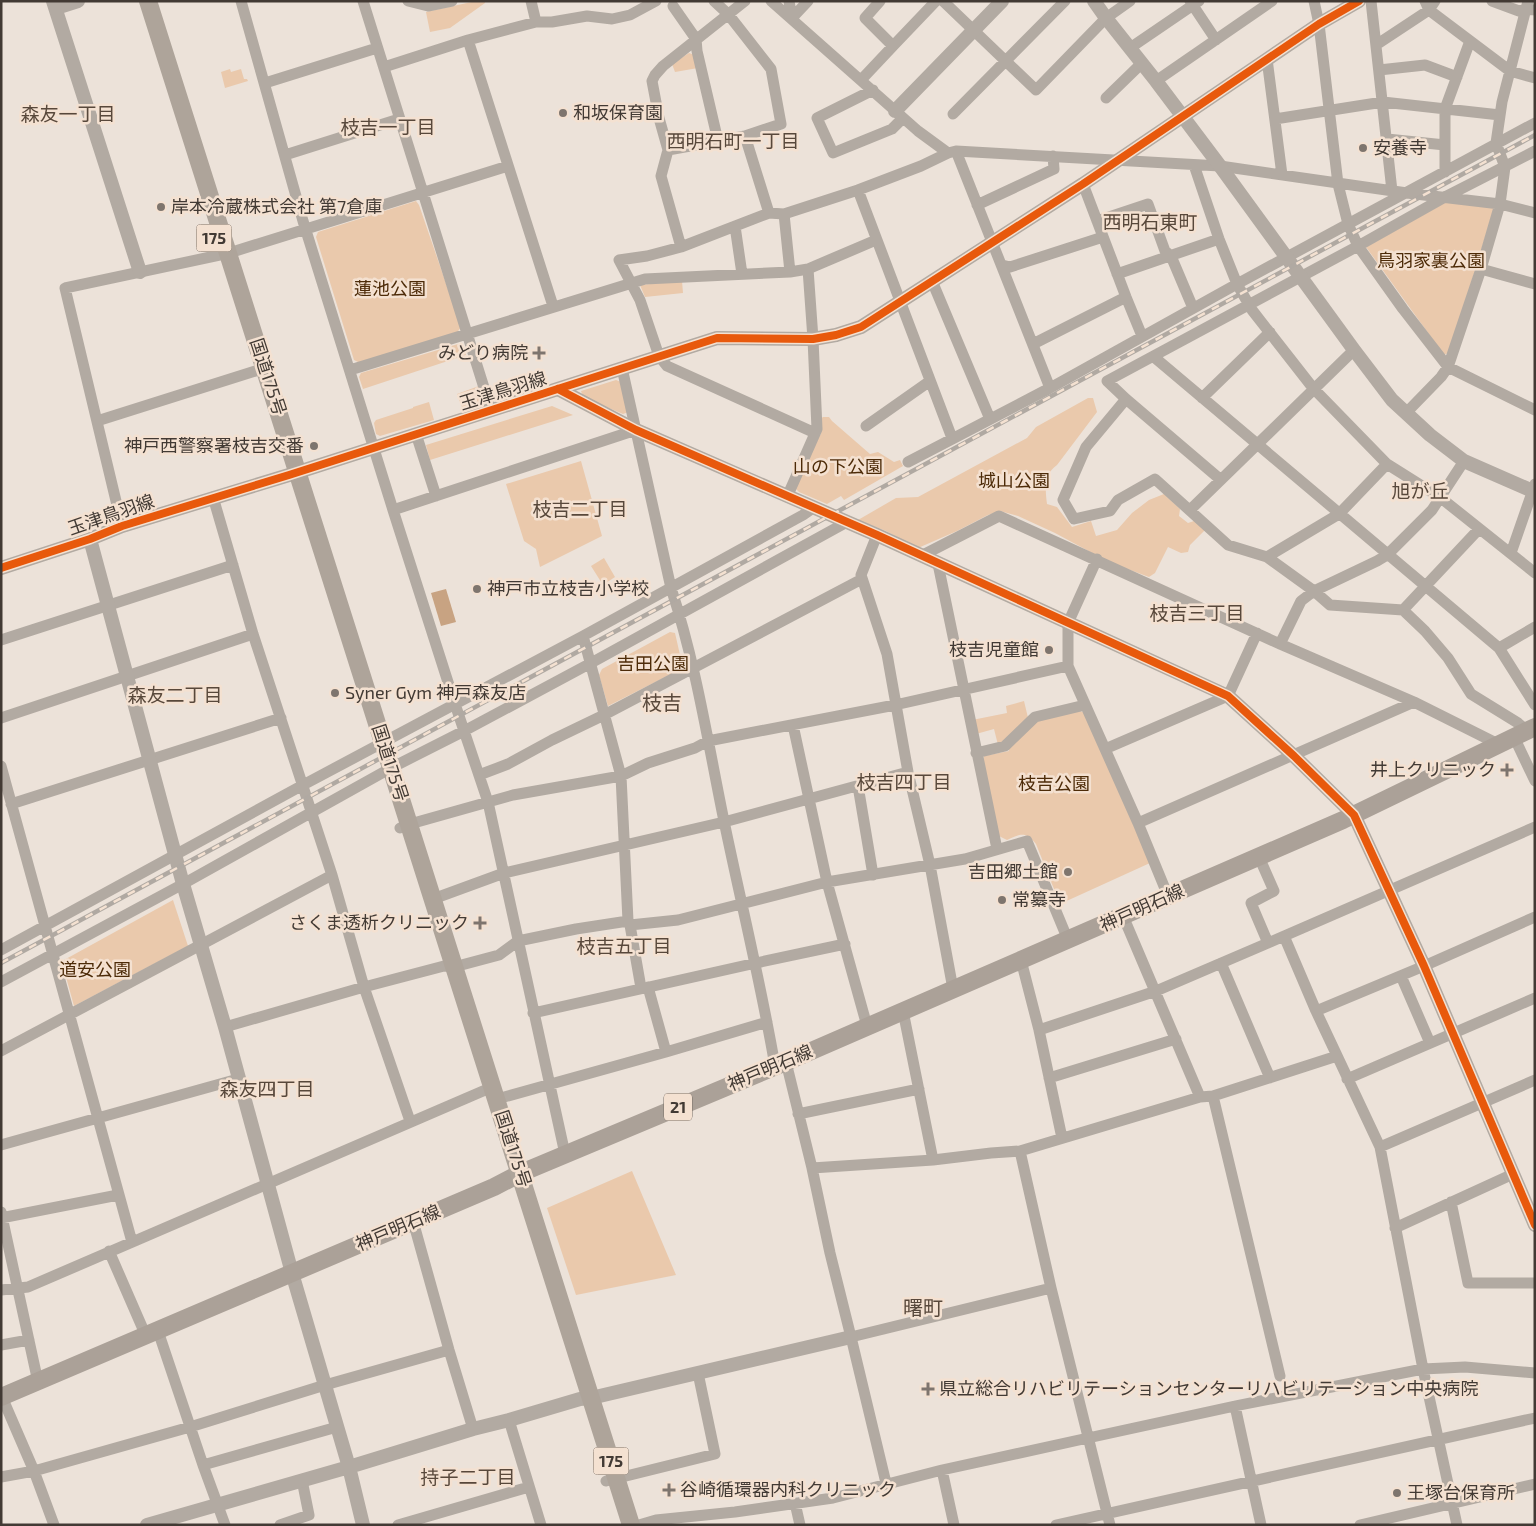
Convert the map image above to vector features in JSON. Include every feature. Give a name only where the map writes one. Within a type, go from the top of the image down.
[{"type":"highway","name":"国道175号","points":[[138,1],[224,254]]},
{"type":"highway","name":"国道175号","points":[[148,1],[260,369],[449,967],[491,1093],[586,1398],[611,1480],[620,1525]]},
{"type":"highway","name":"国道175号","points":[[405,826],[433,899],[449,967]]},
{"type":"highway","name":"国道175号","points":[[611,1480],[631,1525]]},
{"type":"main road","name":"神戸明石線","points":[[2,1397],[493,1188],[565,1154],[781,1064],[1259,857],[1354,815],[1519,735]]},
{"type":"street","points":[[78,1],[54,5],[140,272]]},
{"type":"street","points":[[241,1],[306,228],[393,510],[488,802],[565,1154]]},
{"type":"street","points":[[362,1],[491,410]]},
{"type":"street","points":[[408,1],[428,6],[452,1]]},
{"type":"street","points":[[531,1],[536,22]]},
{"type":"street","points":[[384,67],[468,40],[536,22],[552,22],[587,16],[612,20],[630,15],[656,1]]},
{"type":"street","points":[[668,150],[745,136],[781,124],[770,69],[728,14],[714,1]]},
{"type":"street","points":[[681,247],[662,176],[668,150],[659,118],[652,81],[663,66],[745,1]]},
{"type":"street","points":[[771,1],[918,131],[952,152],[977,205],[1050,388]]},
{"type":"street","points":[[789,1],[792,18]]},
{"type":"street","points":[[792,18],[808,1]]},
{"type":"street","points":[[880,1],[864,18],[893,46]]},
{"type":"street","points":[[861,80],[936,1]]},
{"type":"street","points":[[943,1],[1036,90],[1106,18],[1130,1]]},
{"type":"street","points":[[873,90],[817,118],[834,153],[892,129],[899,114],[972,30],[1002,1]]},
{"type":"street","points":[[953,114],[1065,1]]},
{"type":"street","points":[[1094,1],[1220,166],[1392,400],[1430,436],[1464,461],[1534,489],[1511,553]]},
{"type":"street","points":[[1156,81],[1272,1]]},
{"type":"street","points":[[1314,1],[1319,24],[1338,184],[1348,224],[1358,246],[1448,367],[1535,410]]},
{"type":"street","name":"玉津鳥羽線","points":[[1,568],[90,539],[122,526],[717,338],[814,339],[836,335],[861,327],[1083,184],[1319,24],[1358,1]]},
{"type":"street","points":[[1371,1],[1392,191]]},
{"type":"street","points":[[1492,1],[1519,11],[1530,7]]},
{"type":"street","points":[[1130,48],[1194,3],[1216,40]]},
{"type":"street","points":[[1376,45],[1430,4],[1470,41],[1510,72],[1535,78]]},
{"type":"street","points":[[673,6],[696,39],[718,141]]},
{"type":"street","points":[[1406,413],[1442,378],[1448,367],[1481,269],[1500,204],[1505,167],[1496,143],[1500,115],[1510,72],[1530,7]]},
{"type":"street","points":[[468,40],[553,306]]},
{"type":"street","points":[[1445,172],[1445,109],[1470,41]]},
{"type":"street","points":[[265,83],[378,48]]},
{"type":"street","points":[[1267,59],[1282,176]]},
{"type":"street","points":[[1106,98],[1142,63]]},
{"type":"street","points":[[1379,70],[1425,65],[1457,76]]},
{"type":"street","points":[[1275,119],[1383,102],[1500,115]]},
{"type":"street","points":[[285,155],[399,119]]},
{"type":"street","points":[[908,462],[1050,388],[1193,308],[1407,194],[1535,123]]},
{"type":"street","points":[[745,136],[769,213]]},
{"type":"street","points":[[1386,139],[1445,145]]},
{"type":"street","points":[[1222,480],[1107,381],[1445,197],[1535,151]]},
{"type":"street","points":[[815,433],[667,366],[659,356],[640,300],[619,260],[648,256],[681,247],[769,213],[784,214],[858,190],[952,152],[1220,166],[1407,194],[1500,204],[1535,213]]},
{"type":"street","points":[[977,205],[1054,170],[1053,156]]},
{"type":"street","points":[[1194,165],[1219,239],[1237,284],[1249,304],[1313,388],[1386,464],[1440,498],[1535,573]]},
{"type":"street","points":[[122,526],[65,288],[224,254],[508,166]]},
{"type":"street","points":[[1083,184],[1142,336]]},
{"type":"street","points":[[858,190],[952,438]]},
{"type":"street","points":[[1097,222],[1148,204],[1165,251],[1171,256],[1193,308]]},
{"type":"street","points":[[784,214],[790,272]]},
{"type":"street","points":[[735,226],[742,274]]},
{"type":"street","points":[[1002,266],[1010,268],[1103,237]]},
{"type":"street","points":[[1117,274],[1219,239]]},
{"type":"street","points":[[350,370],[645,279],[808,270],[876,240]]},
{"type":"street","points":[[1481,269],[1535,284]]},
{"type":"street","points":[[787,497],[818,429],[814,339],[808,270]]},
{"type":"street","points":[[932,281],[990,419]]},
{"type":"street","points":[[1033,344],[1126,297]]},
{"type":"street","points":[[1202,398],[1270,332]]},
{"type":"street","points":[[1190,510],[1354,350]]},
{"type":"street","points":[[1154,356],[1424,587],[1499,648],[1535,705]]},
{"type":"street","points":[[622,368],[671,588],[692,669],[756,963],[767,1022],[798,1114],[812,1168],[830,1253],[886,1483]]},
{"type":"street","points":[[97,421],[260,369]]},
{"type":"street","points":[[866,426],[930,381]]},
{"type":"street","points":[[558,389],[636,430],[877,535],[1228,696],[1294,756],[1354,815],[1424,966],[1535,1225]]},
{"type":"street","points":[[1126,399],[1086,447],[1063,500],[1074,519],[1110,511],[1118,500],[1155,479],[1228,545],[1267,557],[1330,605],[1402,610],[1448,658],[1471,694],[1518,723],[1519,735],[1535,780]]},
{"type":"street","points":[[393,510],[636,430]]},
{"type":"street","points":[[416,434],[436,496]]},
{"type":"street","points":[[1280,644],[1301,601],[1314,592],[1387,555],[1432,510],[1464,461]]},
{"type":"street","points":[[1267,557],[1339,514],[1386,464]]},
{"type":"street","points":[[213,498],[253,634],[332,875],[364,987],[410,1122]]},
{"type":"street","points":[[1,950],[175,854],[583,636],[813,508]]},
{"type":"street","points":[[921,556],[999,516],[1280,644],[1414,702],[1519,735]]},
{"type":"street","points":[[1,982],[183,884],[311,811],[591,663],[847,522]]},
{"type":"street","points":[[1402,610],[1478,529]]},
{"type":"street","points":[[877,535],[861,575],[887,654],[908,772],[930,865],[953,989]]},
{"type":"street","points":[[90,539],[183,884],[225,1028],[292,1273],[349,1467],[363,1525]]},
{"type":"street","points":[[1097,559],[1068,623],[1068,666],[1138,823],[1168,896]]},
{"type":"street","points":[[938,564],[996,849]]},
{"type":"street","points":[[1,640],[233,565]]},
{"type":"street","points":[[479,775],[508,764],[552,740],[604,716],[862,579]]},
{"type":"street","points":[[1499,648],[1535,627]]},
{"type":"street","points":[[1105,749],[1228,696],[1257,632]]},
{"type":"street","points":[[1,718],[253,634]]},
{"type":"street","points":[[583,636],[621,776],[623,846],[629,923],[645,987],[666,1052]]},
{"type":"street","points":[[405,826],[514,795],[621,776],[648,763],[696,748],[708,742],[896,705],[1068,666]]},
{"type":"street","points":[[1138,823],[1414,702]]},
{"type":"street","points":[[976,753],[1006,746],[1035,717],[1085,705]]},
{"type":"street","points":[[11,804],[151,761],[281,718]]},
{"type":"street","points":[[793,725],[827,882],[867,1026]]},
{"type":"street","points":[[1,766],[132,1242]]},
{"type":"street","points":[[433,899],[504,874],[724,822],[908,772]]},
{"type":"street","points":[[858,786],[873,875]]},
{"type":"street","points":[[1039,1030],[1156,991],[1535,827]]},
{"type":"street","points":[[225,1028],[364,987],[500,955],[518,941],[576,928],[678,920],[827,882],[965,859],[1027,841],[1068,940]]},
{"type":"street","points":[[1259,857],[1274,891],[1251,903],[1268,943]]},
{"type":"street","points":[[1,1051],[332,875]]},
{"type":"street","points":[[1123,916],[1200,1097]]},
{"type":"street","points":[[1316,1011],[1535,917]]},
{"type":"street","points":[[1284,936],[1316,1011],[1380,1147],[1423,1369],[1457,1525]]},
{"type":"street","points":[[534,1013],[845,944]]},
{"type":"street","points":[[1021,960],[1039,1030],[1062,1138]]},
{"type":"street","points":[[1221,963],[1270,1078]]},
{"type":"street","points":[[1401,976],[1430,1043]]},
{"type":"street","points":[[1347,1079],[1535,998]]},
{"type":"street","points":[[903,1011],[933,1160]]},
{"type":"street","points":[[1,1290],[28,1287],[410,1122],[491,1093],[550,1085],[767,1022]]},
{"type":"street","points":[[1049,1078],[1176,1039]]},
{"type":"street","points":[[812,1168],[933,1160],[1020,1151],[1200,1097],[1213,1096],[1337,1056]]},
{"type":"street","points":[[1,1145],[238,1079]]},
{"type":"street","points":[[1380,1147],[1535,1080]]},
{"type":"street","points":[[798,1114],[919,1089]]},
{"type":"street","points":[[1213,1096],[1280,1376]]},
{"type":"street","points":[[1020,1151],[1051,1288],[1109,1519]]},
{"type":"street","points":[[1395,1228],[1513,1174]]},
{"type":"street","points":[[38,1382],[2,1216],[118,1195]]},
{"type":"street","points":[[1451,1202],[1468,1283],[1535,1283]]},
{"type":"street","points":[[413,1221],[449,1350],[474,1429]]},
{"type":"street","points":[[109,1251],[152,1333],[190,1427],[225,1525]]},
{"type":"street","points":[[146,1525],[586,1398],[851,1337],[1051,1288]]},
{"type":"street","points":[[1,1345],[29,1340]]},
{"type":"street","points":[[1,1477],[34,1471],[190,1427],[324,1385],[449,1350]]},
{"type":"street","points":[[639,1525],[656,1520],[735,1512],[833,1498],[886,1483],[1088,1438],[1235,1406],[1423,1369],[1465,1367],[1535,1373]]},
{"type":"street","points":[[611,1480],[715,1454],[698,1373]]},
{"type":"street","points":[[2,1397],[34,1471],[54,1525]]},
{"type":"street","points":[[1235,1406],[1261,1525]]},
{"type":"street","points":[[1056,1525],[1109,1519],[1252,1481],[1535,1418]]},
{"type":"street","points":[[509,1420],[541,1525]]},
{"type":"street","points":[[203,1466],[337,1427]]},
{"type":"street","points":[[942,1470],[954,1525]]},
{"type":"street","points":[[280,1525],[309,1514],[302,1480]]},
{"type":"street","points":[[1360,1525],[1535,1484]]},
{"type":"street","points":[[398,1525],[529,1487]]},
{"type":"street","points":[[795,1503],[800,1525]]},
{"type":"green space","points":[[476,1],[485,1],[485,3],[450,28],[430,32],[426,12]]},
{"type":"green space","points":[[689,53],[695,55],[698,68],[675,72],[672,64]]},
{"type":"green space","points":[[230,69],[231,72],[241,69],[244,79],[248,81],[225,88],[221,72]]},
{"type":"green space","name":"蓮池公園","points":[[416,201],[461,327],[456,334],[360,363],[354,360],[316,237],[318,232]]},
{"type":"green space","name":"鳥羽家裏公園","points":[[1446,202],[1494,208],[1450,352],[1444,355],[1366,247]]},
{"type":"green space","points":[[682,281],[683,293],[645,297],[640,285]]},
{"type":"green space","points":[[458,344],[463,345],[466,355],[363,389],[359,377],[361,373]]},
{"type":"green space","points":[[616,380],[621,382],[629,412],[623,414],[583,397],[581,391]]},
{"type":"green space","points":[[479,386],[484,402],[463,410],[457,394]]},
{"type":"green space","name":"城山公園","points":[[1088,398],[1093,398],[1097,412],[1050,473],[1046,487],[1047,504],[1057,507],[1072,527],[1091,521],[1096,536],[1117,530],[1132,513],[1149,500],[1164,494],[1180,509],[1179,516],[1188,523],[1194,521],[1205,530],[1190,545],[1188,552],[1181,553],[1168,547],[1155,573],[1149,577],[1109,562],[1055,533],[1018,516],[1000,511],[918,548],[886,531],[858,520],[896,498],[918,497],[1027,438],[1036,427]]},
{"type":"green space","points":[[429,402],[434,420],[380,436],[376,434],[374,423],[376,420]]},
{"type":"green space","points":[[552,406],[573,415],[430,460],[426,445]]},
{"type":"green space","name":"山の下公園","points":[[829,417],[870,454],[878,452],[894,462],[900,460],[903,466],[844,500],[841,496],[827,504],[799,492],[795,488],[816,439],[821,434],[820,419]]},
{"type":"green space","points":[[581,461],[602,536],[540,567],[536,549],[524,541],[506,484]]},
{"type":"green space","points":[[604,558],[615,577],[603,585],[591,566]]},
{"type":"green space","name":"吉田公園","points":[[670,632],[675,633],[683,668],[608,706],[599,675],[602,669]]},
{"type":"green space","name":"枝吉公園","points":[[1024,701],[1029,722],[1080,711],[1085,713],[1150,863],[1060,904],[1036,844],[1026,835],[1019,835],[1007,840],[997,835],[982,764],[984,756],[1009,751],[1008,743],[998,745],[994,729],[976,734],[972,720],[1007,713],[1006,706]]},
{"type":"green space","name":"道安公園","points":[[173,900],[188,946],[74,1006],[63,966],[64,960]]},
{"type":"green space","points":[[632,1171],[676,1275],[576,1295],[547,1208]]},
{"type":"shaded area","points":[[446,589],[456,622],[441,626],[431,593]]},
{"type":"railway","points":[[1,963],[1535,135]]},
{"type":"cycle path","points":[[1,568],[90,539],[122,526],[289,475],[717,338],[813,339],[836,335],[861,327],[1083,184],[1319,24],[1359,1]]},
{"type":"cycle path","points":[[558,389],[636,430],[877,535],[1228,696],[1294,756],[1354,815],[1424,966],[1535,1225]]},
{"type":"place","name":"和坂保育園","points":[[563,113]]},
{"type":"place","name":"安養寺","points":[[1363,148]]},
{"type":"place","name":"岸本冷蔵株式会社 第7倉庫","points":[[161,207]]},
{"type":"place","name":"みどり病院","points":[[539,353]]},
{"type":"place","name":"神戸西警察署枝吉交番","points":[[314,446]]},
{"type":"place","name":"神戸市立枝吉小学校","points":[[477,589]]},
{"type":"place","name":"枝吉児童館","points":[[1049,650]]},
{"type":"place","name":"Syner Gym 神戸森友店","points":[[335,693]]},
{"type":"place","name":"井上クリニック","points":[[1507,770]]},
{"type":"place","name":"吉田郷土館","points":[[1068,872]]},
{"type":"place","name":"常纂寺","points":[[1002,900]]},
{"type":"place","name":"さくま透析クリニック","points":[[480,923]]},
{"type":"place","name":"県立総合リハビリテーションセンターリハビリテーション中央病院","points":[[928,1389]]},
{"type":"place","name":"谷崎循環器内科クリニック","points":[[669,1490]]},
{"type":"place","name":"王塚台保育所","points":[[1397,1493]]},
{"type":"district","name":"森友一丁目","points":[[68,114]]},
{"type":"district","name":"枝吉一丁目","points":[[388,127]]},
{"type":"district","name":"西明石町一丁目","points":[[733,141]]},
{"type":"district","name":"西明石東町","points":[[1150,222]]},
{"type":"district","name":"旭が丘","points":[[1420,491]]},
{"type":"district","name":"枝吉二丁目","points":[[580,509]]},
{"type":"district","name":"枝吉三丁目","points":[[1197,613]]},
{"type":"district","name":"森友二丁目","points":[[175,695]]},
{"type":"district","name":"枝吉","points":[[662,703]]},
{"type":"district","name":"枝吉四丁目","points":[[904,782]]},
{"type":"district","name":"枝吉五丁目","points":[[624,946]]},
{"type":"district","name":"森友四丁目","points":[[267,1089]]},
{"type":"district","name":"曙町","points":[[923,1308]]},
{"type":"district","name":"持子二丁目","points":[[468,1477]]}]
